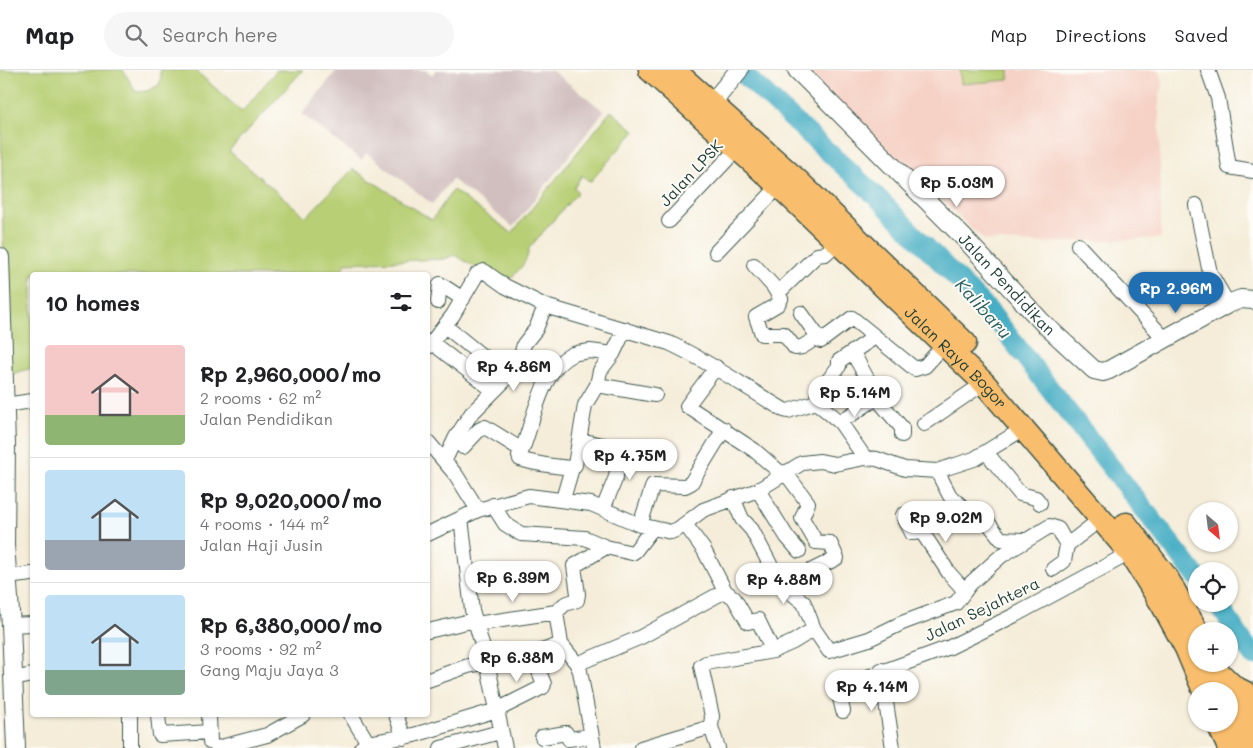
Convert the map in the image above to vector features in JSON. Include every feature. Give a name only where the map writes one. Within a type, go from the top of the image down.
[{"type":"highway","name":"Jalan Raya Bogor","points":[[650,70],[713,102],[738,148],[984,383],[1102,518],[1130,553],[1163,606],[1186,648],[1200,682]]},
{"type":"highway","name":"Jalan Raya Bogor","points":[[674,70],[713,102],[797,180],[968,346],[1126,523],[1167,578],[1192,622]]},
{"type":"highway","points":[[1219,672],[1234,687],[1242,701],[1250,748]]},
{"type":"highway","points":[[1242,701],[1246,748]]},
{"type":"highway","points":[[1222,732],[1229,748]]},
{"type":"street","points":[[713,102],[739,70]]},
{"type":"street","name":"Jalan Pendidikan","points":[[797,70],[964,238],[1042,322],[1094,370],[1104,372],[1109,370],[1228,304],[1240,300],[1253,300]]},
{"type":"street","points":[[1208,70],[1218,98],[1227,163],[1229,167],[1253,171]]},
{"type":"street","name":"Jalan LPSK","points":[[669,221],[738,148]]},
{"type":"street","points":[[716,252],[779,186]]},
{"type":"street","points":[[1196,205],[1210,273],[1228,304]]},
{"type":"street","points":[[778,292],[817,255],[825,254],[838,242]]},
{"type":"street","points":[[1078,245],[1165,339]]},
{"type":"street","points":[[0,257],[1,336],[5,405],[6,577],[11,625],[16,748]]},
{"type":"street","points":[[754,265],[778,292],[781,301],[756,319],[762,334],[784,334],[795,348],[810,342]]},
{"type":"street","points":[[430,344],[455,312],[477,274],[484,270],[505,286],[545,306],[669,342],[716,366],[746,388],[784,410],[788,411],[816,402]]},
{"type":"street","points":[[455,312],[433,303],[440,284],[463,299]]},
{"type":"street","points":[[445,460],[456,437],[471,414],[508,376],[520,359],[524,344],[536,329],[545,306]]},
{"type":"street","points":[[801,313],[821,341],[852,318],[915,369],[924,366],[945,344]]},
{"type":"street","points":[[445,326],[508,376]]},
{"type":"street","points":[[563,499],[572,468],[575,465],[585,405],[626,329]]},
{"type":"street","points":[[816,402],[815,399],[839,366],[839,362],[875,338]]},
{"type":"street","points":[[430,346],[494,391]]},
{"type":"street","points":[[572,468],[546,464],[536,465],[520,460],[518,456],[541,399],[543,387],[559,362],[575,353],[590,350],[613,354]]},
{"type":"street","points":[[852,353],[878,397],[902,428],[902,435]]},
{"type":"street","points":[[716,366],[687,403],[688,408],[724,429],[783,473],[808,503],[802,518],[806,527],[816,542],[830,543],[837,558],[786,584]]},
{"type":"street","points":[[597,382],[655,395]]},
{"type":"street","points":[[924,424],[984,383]]},
{"type":"street","points":[[840,422],[878,397]]},
{"type":"street","points":[[5,405],[30,401]]},
{"type":"street","points":[[816,402],[840,422],[865,458]]},
{"type":"street","points":[[456,437],[463,447],[479,430],[485,427],[522,450]]},
{"type":"street","points":[[493,505],[505,524],[521,534],[585,538],[606,547],[632,553],[646,527],[653,485],[688,485],[724,429]]},
{"type":"street","points":[[430,533],[478,510],[529,496],[591,504],[646,527],[671,532],[703,510],[758,490],[783,473],[810,461],[835,464],[865,458],[877,459],[925,472],[937,471],[965,462],[986,452],[1023,429]]},
{"type":"street","points":[[580,440],[620,449],[616,477],[603,509]]},
{"type":"street","points":[[430,444],[445,460],[478,510]]},
{"type":"street","points":[[986,452],[1020,494],[1036,498],[1040,503]]},
{"type":"street","points":[[937,471],[950,496],[973,516],[982,515],[1001,539],[1026,541]]},
{"type":"street","points":[[758,490],[787,537],[799,550]]},
{"type":"street","points":[[733,498],[742,519],[752,530],[772,568],[793,594],[804,602],[814,629],[827,649],[840,650],[902,623],[956,603],[1001,556],[1050,526],[1058,529],[1066,545],[1064,561],[1054,569]]},
{"type":"street","points":[[903,515],[912,534],[922,532],[949,573],[966,591]]},
{"type":"street","points":[[461,518],[476,622],[497,710],[502,747]]},
{"type":"street","points":[[1066,545],[1102,518]]},
{"type":"street","points":[[685,524],[704,550],[725,591],[734,598],[748,622],[758,620],[773,651]]},
{"type":"street","points":[[430,631],[476,622],[556,612],[565,604],[577,600],[578,594],[574,566],[606,547]]},
{"type":"street","name":"Jalan Sejahtera","points":[[843,711],[839,694],[840,687],[881,670],[950,647],[1015,615],[1130,553]]},
{"type":"street","points":[[6,577],[30,574]]},
{"type":"street","points":[[578,664],[641,637],[725,591]]},
{"type":"street","points":[[542,737],[566,733],[569,739],[593,742],[578,664],[561,644],[556,612]]},
{"type":"street","points":[[11,625],[30,624]]},
{"type":"street","points":[[718,748],[711,727],[712,716],[701,666],[715,661],[773,651],[814,629]]},
{"type":"street","points":[[430,679],[452,671],[487,662],[532,654],[561,644]]},
{"type":"street","points":[[352,717],[364,746],[412,740],[497,710],[544,686],[532,654]]},
{"type":"street","points":[[881,670],[893,748]]},
{"type":"street","points":[[13,679],[30,675]]},
{"type":"street","points":[[130,717],[130,748]]},
{"type":"street","points":[[158,717],[160,735],[210,732]]},
{"type":"street","points":[[209,717],[210,748]]},
{"type":"street","points":[[217,748],[267,736],[300,717]]},
{"type":"street","points":[[397,717],[412,740]]},
{"type":"street","points":[[641,748],[665,744],[711,727]]},
{"type":"street","points":[[441,748],[500,732]]},
{"type":"shaded area","points":[[337,70],[425,70],[432,75],[436,70],[551,70],[604,111],[513,227],[452,179],[432,204],[367,153],[361,160],[302,114]]},
{"type":"shaded area","points":[[804,70],[1160,70],[1163,86],[1159,98],[1161,238],[1038,243],[984,240]]},
{"type":"green space","points":[[0,70],[123,70],[136,92],[147,91],[159,85],[160,70],[195,70],[242,112],[277,70],[303,70],[229,151],[306,217],[353,169],[432,220],[453,190],[512,233],[611,111],[635,131],[590,182],[582,175],[574,188],[578,192],[529,248],[524,263],[507,282],[497,280],[455,255],[444,259],[345,263],[343,272],[30,272],[30,369],[12,374],[5,337]]},
{"type":"green space","points":[[960,70],[1009,70],[1009,80],[961,84]]},
{"type":"waterway","name":"Kalibaru","points":[[739,70],[876,196],[990,312],[1188,566]]},
{"type":"waterway","name":"Kalibaru","points":[[1223,612],[1253,656]]}]
